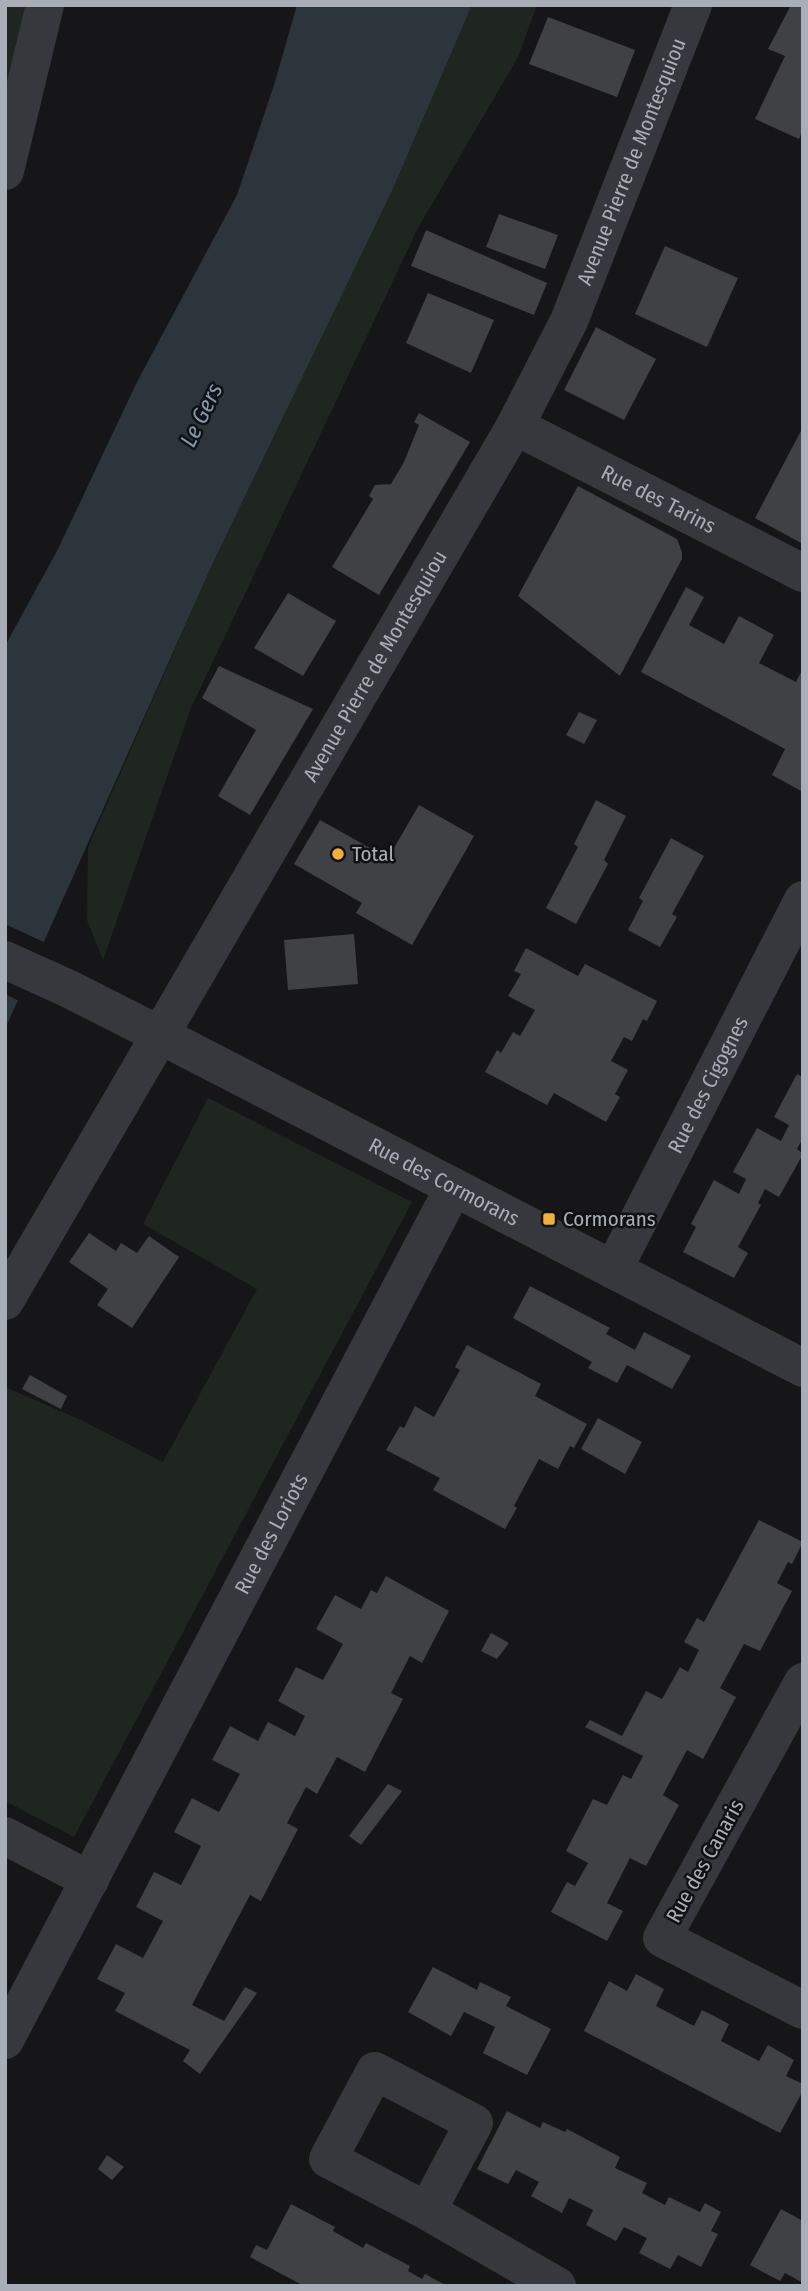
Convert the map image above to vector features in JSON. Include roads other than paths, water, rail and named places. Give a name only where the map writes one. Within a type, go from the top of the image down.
[{"type":"street","points":[[5,171],[45,5]]},
{"type":"street","name":"Avenue Pierre de Montesquiou","points":[[5,1301],[515,426],[569,321],[693,5]]},
{"type":"street","name":"Rue des Tarins","points":[[515,426],[803,573]]},
{"type":"street","name":"Rue des Cigognes","points":[[613,1270],[803,900]]},
{"type":"street","name":"Rue des Cormorans","points":[[5,960],[160,1035],[803,1368]]},
{"type":"street","name":"Rue des Loriots","points":[[5,2040],[454,1187]]},
{"type":"street","name":"Rue des Canaris","points":[[803,1682],[662,1938],[803,2010]]},
{"type":"street","points":[[5,1836],[90,1880]]},
{"type":"street","points":[[427,2211],[557,2286]]},
{"type":"water","name":"Le Gers","points":[[297,5],[472,5],[392,191],[212,565],[5,1029],[5,646],[58,549],[137,382],[237,195],[274,85]]},
{"type":"place","name":"Total","points":[[338,854]]},
{"type":"place","name":"Cormorans","points":[[549,1219]]}]
